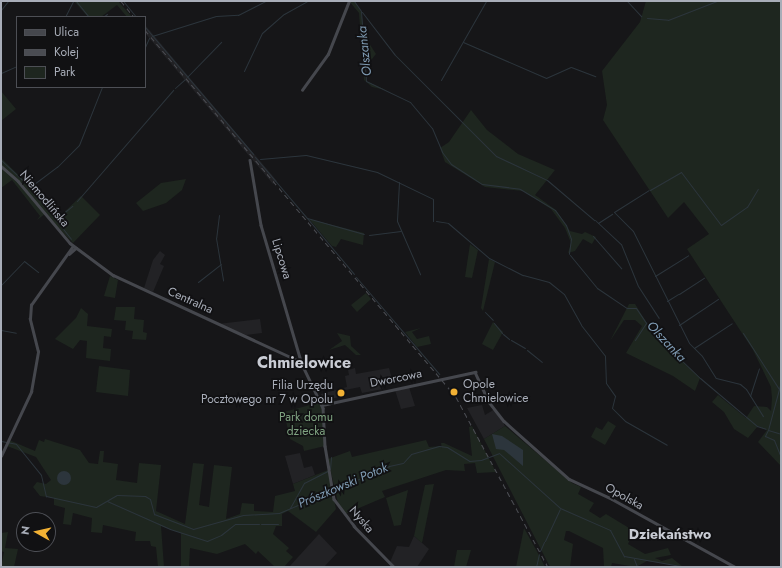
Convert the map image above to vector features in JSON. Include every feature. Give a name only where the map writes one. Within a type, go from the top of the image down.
[{"type":"street","points":[[302,90],[328,54],[349,1]]},
{"type":"street","name":"Lipcowa","points":[[250,160],[261,225],[301,362]]},
{"type":"street","name":"Niemodlińska","points":[[1,166],[18,181],[74,247]]},
{"type":"street","points":[[1,456],[27,404],[36,366],[38,350],[30,308],[74,247]]},
{"type":"street","name":"Centralna","points":[[74,247],[119,279],[301,362]]},
{"type":"street","name":"Nyska","points":[[301,362],[322,405],[328,470],[332,491],[345,515],[394,567]]},
{"type":"street","name":"Dworcowa","points":[[322,405],[475,372]]},
{"type":"street","name":"Opolska","points":[[475,372],[490,402],[514,431],[574,482],[612,499],[735,567]]},
{"type":"shaded area","points":[[146,26],[277,181],[273,184],[146,34]]},
{"type":"shaded area","points":[[160,251],[165,255],[160,264],[164,266],[153,292],[144,288],[153,260]]},
{"type":"shaded area","points":[[260,319],[262,333],[246,335],[218,324]]},
{"type":"shaded area","points":[[355,368],[356,374],[389,368],[392,379],[382,381],[383,389],[362,393],[360,387],[345,390],[346,396],[323,400],[321,394],[347,387],[345,376],[349,375],[348,370]]},
{"type":"shaded area","points":[[409,387],[415,406],[401,409],[395,390]]},
{"type":"shaded area","points":[[482,405],[485,415],[495,409],[505,426],[484,439],[467,408]]},
{"type":"shaded area","points":[[492,434],[502,436],[523,450],[523,466],[504,450],[496,449]]},
{"type":"shaded area","points":[[300,453],[304,468],[312,466],[315,475],[293,484],[285,456]]},
{"type":"shaded area","points":[[61,471],[67,471],[71,475],[71,481],[67,485],[61,485],[57,481],[57,475]]},
{"type":"shaded area","points":[[319,534],[337,553],[324,567],[289,567]]},
{"type":"shaded area","points":[[414,536],[429,549],[417,567],[395,567],[390,562],[397,546],[409,547]]},
{"type":"green space","points":[[74,1],[118,1],[131,16],[126,16],[117,5],[102,16],[87,16]]},
{"type":"green space","points":[[349,1],[354,1],[361,11],[365,37],[376,54],[364,69],[366,81],[386,90],[372,87],[364,80],[359,13]]},
{"type":"green space","points":[[646,1],[781,1],[781,466],[758,442],[767,430],[758,426],[748,438],[734,429],[724,412],[712,402],[718,395],[746,418],[754,406],[767,407],[771,411],[772,398],[771,387],[753,350],[687,249],[709,234],[684,202],[668,218],[603,120],[607,105],[602,71],[640,22]]},
{"type":"green space","points":[[1,91],[16,109],[1,121]]},
{"type":"green space","points":[[471,110],[487,130],[518,154],[555,170],[535,195],[556,210],[570,231],[582,234],[585,232],[596,237],[592,244],[583,239],[575,251],[568,253],[571,243],[565,228],[551,209],[523,191],[485,187],[445,162],[440,148],[449,142]]},
{"type":"green space","points":[[1,158],[30,186],[57,219],[81,196],[100,215],[73,243],[45,214],[37,220],[40,216],[12,180],[1,188]]},
{"type":"green space","points":[[186,179],[182,190],[166,203],[143,211],[136,203],[161,183]]},
{"type":"green space","points":[[309,219],[364,233],[363,245],[341,239],[336,247],[332,246]]},
{"type":"green space","points":[[470,244],[478,250],[472,278],[465,277]]},
{"type":"green space","points":[[489,259],[495,262],[483,311],[481,308]]},
{"type":"green space","points":[[110,276],[118,280],[115,298],[104,296]]},
{"type":"green space","points":[[366,293],[371,299],[357,312],[351,305]]},
{"type":"green space","points":[[629,304],[635,304],[654,334],[700,378],[695,391],[673,376],[626,353],[642,326],[635,320],[624,320],[610,341]]},
{"type":"green space","points":[[116,307],[135,307],[134,319],[144,320],[143,332],[147,333],[146,340],[132,339],[133,331],[125,330],[126,321],[114,320]]},
{"type":"green space","points":[[81,308],[88,314],[87,326],[112,329],[111,337],[104,336],[103,348],[111,349],[110,361],[86,358],[87,341],[80,340],[73,349],[55,339],[76,318]]},
{"type":"green space","points":[[493,322],[503,332],[493,350],[482,344]]},
{"type":"green space","points":[[421,328],[412,332],[417,339],[429,336],[431,344],[417,347],[405,332]]},
{"type":"green space","points":[[337,333],[350,336],[351,346],[361,355],[356,355],[345,345],[329,350],[342,341]]},
{"type":"green space","points":[[99,366],[130,370],[128,396],[96,392]]},
{"type":"green space","name":"Park domu dziecka","points":[[321,402],[325,446],[304,451],[303,446],[290,439],[284,412]]},
{"type":"green space","points":[[608,421],[616,426],[605,445],[591,437],[596,427],[602,430]]},
{"type":"green space","points":[[472,426],[496,472],[477,473],[475,463],[464,464],[465,471],[446,470],[382,491],[385,497],[345,514],[338,503],[328,459],[350,451],[352,457],[426,440],[429,447],[441,446],[442,449],[441,443],[444,443],[472,456],[469,427]]},
{"type":"green space","points":[[505,426],[572,483],[581,487],[578,494],[594,503],[589,511],[600,518],[606,514],[634,531],[628,544],[645,554],[668,548],[671,555],[655,558],[662,561],[672,558],[682,566],[647,561],[636,567],[612,563],[611,567],[604,567],[603,548],[569,531],[566,531],[564,540],[573,544],[570,567],[550,567],[484,439]]},
{"type":"green space","points":[[45,439],[80,450],[89,463],[98,464],[100,451],[104,451],[103,462],[118,464],[116,480],[137,483],[139,463],[161,465],[156,511],[185,524],[193,463],[204,464],[199,505],[209,507],[214,465],[232,467],[226,519],[240,514],[242,503],[254,504],[254,511],[273,512],[275,496],[295,491],[293,484],[328,470],[336,509],[316,532],[288,511],[282,514],[282,526],[276,526],[273,534],[289,548],[286,551],[293,557],[284,567],[275,567],[258,551],[256,554],[245,544],[217,554],[190,548],[189,567],[181,567],[181,533],[161,526],[164,567],[158,567],[156,547],[151,546],[150,541],[135,541],[136,532],[103,525],[102,533],[91,532],[92,518],[73,513],[71,525],[63,524],[65,508],[54,505],[54,498],[40,496],[33,487],[37,482],[46,484],[51,480],[36,457],[7,446],[9,440],[35,451],[39,440],[44,442]]},
{"type":"green space","points":[[434,484],[422,543],[414,536],[425,485]]},
{"type":"green space","points":[[408,490],[401,525],[394,526],[386,498]]},
{"type":"green space","points":[[524,528],[539,555],[545,567],[516,567]]},
{"type":"green space","points":[[8,532],[5,548],[16,549],[16,552],[17,552],[14,567],[1,567],[4,552],[1,551],[1,533]]},
{"type":"green space","points":[[457,550],[471,550],[466,567],[454,567]]},
{"type":"waterway","points":[[1,10],[8,1]]},
{"type":"waterway","points":[[66,16],[73,1]]},
{"type":"waterway","points":[[76,1],[88,16]]},
{"type":"waterway","points":[[152,36],[216,16],[238,15],[265,1]]},
{"type":"waterway","points":[[244,71],[262,33],[284,14],[307,1]]},
{"type":"waterway","name":"Olszanka","points":[[354,1],[361,11],[366,81],[410,102],[432,128],[442,152],[451,164],[482,184],[520,189],[555,210],[566,225],[571,239],[569,254]]},
{"type":"waterway","points":[[441,80],[486,1]]},
{"type":"waterway","points":[[627,1],[641,16]]},
{"type":"waterway","points":[[647,18],[668,20],[717,1]]},
{"type":"waterway","points":[[124,2],[135,16]]},
{"type":"waterway","points":[[362,12],[395,55],[496,156],[547,180],[594,220]]},
{"type":"waterway","points":[[146,28],[253,154]]},
{"type":"waterway","points":[[146,45],[149,38]]},
{"type":"waterway","points":[[187,77],[221,42]]},
{"type":"waterway","points":[[463,42],[546,78],[571,67],[595,76]]},
{"type":"waterway","points":[[1,73],[16,66]]},
{"type":"waterway","points":[[175,88],[185,79]]},
{"type":"waterway","points":[[30,187],[57,167],[79,145],[102,88]]},
{"type":"waterway","points":[[77,201],[173,90]]},
{"type":"waterway","points":[[260,159],[306,155],[377,172],[433,199],[433,221]]},
{"type":"waterway","points":[[255,157],[307,218],[364,234]]},
{"type":"waterway","points":[[1,160],[30,187],[71,239]]},
{"type":"waterway","points":[[650,190],[681,172],[721,225],[747,207],[758,189]]},
{"type":"waterway","points":[[399,182],[397,221],[420,274]]},
{"type":"waterway","points":[[614,212],[649,190]]},
{"type":"waterway","points":[[56,219],[72,206]]},
{"type":"waterway","points":[[614,212],[633,231],[689,343],[702,356],[716,378],[740,384],[746,389],[763,416]]},
{"type":"waterway","points":[[598,223],[612,214]]},
{"type":"waterway","points":[[219,215],[216,238],[223,280]]},
{"type":"waterway","points":[[307,218],[354,274]]},
{"type":"waterway","points":[[595,220],[621,244],[638,286],[659,318]]},
{"type":"waterway","points":[[436,221],[448,223],[489,258],[523,275],[549,282],[564,294],[581,325],[605,356],[606,383],[615,396],[612,408],[625,421],[667,445]]},
{"type":"waterway","points":[[369,235],[401,231]]},
{"type":"waterway","points":[[593,236],[621,268]]},
{"type":"waterway","name":"Olszanka","points":[[570,255],[597,288],[627,308],[636,308],[653,333],[700,378],[757,426],[766,429]]},
{"type":"waterway","points":[[655,276],[688,255]]},
{"type":"waterway","points":[[1,285],[24,261],[38,272]]},
{"type":"waterway","points":[[198,282],[221,264]]},
{"type":"waterway","points":[[356,277],[439,374]]},
{"type":"waterway","points":[[679,294],[704,278]]},
{"type":"waterway","points":[[667,301],[678,294]]},
{"type":"waterway","points":[[679,325],[718,299]]},
{"type":"waterway","points":[[485,312],[493,320]]},
{"type":"waterway","points":[[494,323],[502,333]]},
{"type":"waterway","points":[[635,340],[646,323]]},
{"type":"waterway","points":[[694,348],[732,323]]},
{"type":"waterway","points":[[1,330],[16,333]]},
{"type":"waterway","points":[[743,333],[779,389],[768,430]]},
{"type":"waterway","points":[[503,334],[509,339]]},
{"type":"waterway","points":[[511,340],[525,348]]},
{"type":"waterway","points":[[527,350],[542,362]]},
{"type":"waterway","points":[[750,396],[759,368]]},
{"type":"waterway","points":[[779,389],[781,381]]},
{"type":"waterway","points":[[768,430],[765,436],[774,440],[781,457]]},
{"type":"waterway","name":"Olszanka","points":[[768,430],[781,434]]},
{"type":"waterway","name":"Prószkowski Potok","points":[[1,441],[16,444],[41,475],[46,496],[96,507],[117,495],[145,496],[150,499],[154,514],[193,529],[243,515],[279,513],[389,466],[403,463],[411,454],[439,446],[447,447],[469,461],[481,460],[499,453],[560,508],[610,530],[624,556],[686,567]]},
{"type":"waterway","points":[[330,469],[331,457]]},
{"type":"waterway","points":[[290,508],[304,483],[328,471]]},
{"type":"waterway","points":[[107,501],[170,529],[207,541],[221,535],[235,524],[259,524]]},
{"type":"waterway","points":[[545,541],[560,509]]},
{"type":"waterway","points":[[261,524],[278,524]]},
{"type":"waterway","points":[[540,551],[544,542]]},
{"type":"waterway","points":[[536,567],[539,554]]},
{"type":"waterway","points":[[634,559],[637,567]]},
{"type":"railway","points":[[121,1],[133,16]]},
{"type":"railway","points":[[146,31],[456,397],[548,567]]},
{"type":"place","name":"Opole Chmielowice","points":[[454,392]]},
{"type":"place","name":"Filia Urzędu Pocztowego nr 7 w Opolu","points":[[341,393]]},
{"type":"district","name":"Chmielowice","points":[[304,363]]},
{"type":"district","name":"Dziekaństwo","points":[[670,534]]}]
